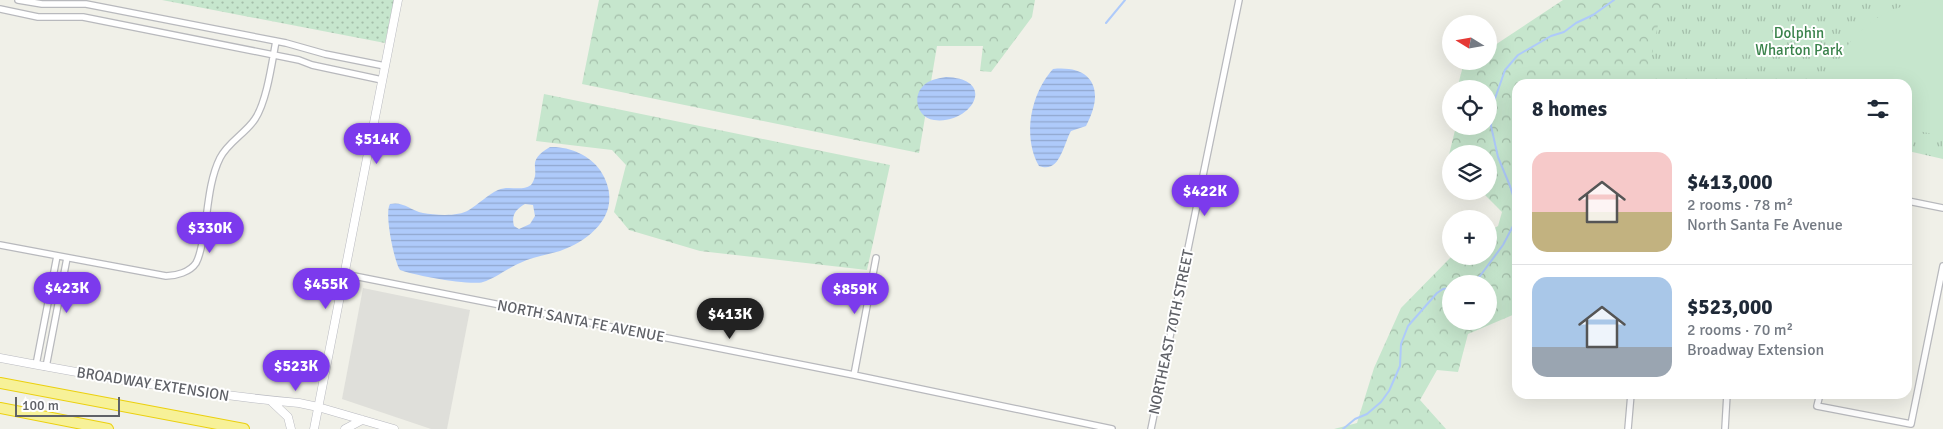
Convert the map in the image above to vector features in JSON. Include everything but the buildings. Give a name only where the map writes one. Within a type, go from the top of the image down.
[{"type":"highway","name":"BROADWAY EXTENSION","points":[[0,383],[243,429]]},
{"type":"highway","points":[[0,408],[108,429]]},
{"type":"main road","points":[[314,429],[398,0]]},
{"type":"main road","name":"BROADWAY EXTENSION","points":[[0,358],[177,390],[318,407],[394,429]]},
{"type":"main road","points":[[271,401],[288,417],[291,429]]},
{"type":"main road","points":[[345,429],[362,420]]},
{"type":"street","points":[[18,0],[42,4],[86,4],[276,41],[325,54],[385,66]]},
{"type":"street","name":"NORTHEAST 70TH STREET","points":[[1151,429],[1240,0]]},
{"type":"street","points":[[0,9],[38,17],[83,18],[299,60],[312,65],[382,80]]},
{"type":"street","points":[[0,245],[166,276],[175,276],[186,272],[196,263],[201,247],[212,187],[220,158],[255,119],[262,104],[276,41]]},
{"type":"street","points":[[1912,202],[1943,208]]},
{"type":"street","points":[[36,365],[57,256]]},
{"type":"street","points":[[46,367],[67,258]]},
{"type":"street","points":[[854,374],[876,258]]},
{"type":"street","points":[[1819,399],[1817,406],[1911,424],[1943,266]]},
{"type":"street","name":"NORTH SANTA FE AVENUE","points":[[344,274],[854,374],[1112,429]]},
{"type":"street","points":[[1628,429],[1631,399]]},
{"type":"street","points":[[1725,429],[1727,399]]},
{"type":"shaded area","points":[[363,288],[470,310],[447,429],[431,429],[342,399]]},
{"type":"green space","points":[[162,0],[394,0],[385,43]]},
{"type":"green space","points":[[599,0],[1035,0],[1032,17],[991,72],[980,71],[983,46],[937,46],[919,153],[582,84]]},
{"type":"green space","points":[[1563,0],[1808,0],[1786,79],[1512,79],[1512,315],[1497,322],[1497,275],[1442,275],[1442,330],[1477,330],[1468,334],[1458,372],[1437,370],[1420,400],[1446,429],[1334,429],[1357,423],[1374,368],[1401,308],[1443,265],[1497,265],[1497,227],[1502,212],[1490,200],[1497,200],[1497,145],[1451,145],[1454,135],[1497,135],[1497,80],[1459,80],[1462,70],[1498,70],[1498,43]]},
{"type":"green space","name":"Dolphin Wharton Park","points":[[1663,0],[1943,0],[1943,159],[1912,152],[1912,79],[1647,79]]},
{"type":"green space","points":[[1932,1],[1943,2],[1943,136],[1912,130],[1912,79],[1832,79],[1844,50],[1851,40],[1879,17],[1905,6]]},
{"type":"green space","points":[[544,94],[890,165],[867,270],[700,251],[629,230],[614,212],[626,165],[612,150],[536,141]]},
{"type":"water","points":[[1053,69],[1078,71],[1086,76],[1092,83],[1095,92],[1095,102],[1086,126],[1071,131],[1060,157],[1052,166],[1046,167],[1039,166],[1031,142],[1030,129],[1034,103],[1045,79]]},
{"type":"water","points":[[946,77],[962,80],[972,85],[975,93],[974,101],[959,116],[947,120],[928,118],[920,111],[918,106],[917,101],[920,90],[929,82]]},
{"type":"water","points":[[550,147],[578,152],[600,170],[607,184],[608,209],[603,220],[595,230],[573,245],[515,265],[483,282],[467,283],[428,277],[400,270],[390,237],[388,209],[390,204],[399,204],[428,214],[459,214],[473,208],[498,190],[523,188],[531,185],[535,174],[535,162]],"holes":[[[525,204],[533,205],[535,216],[530,224],[519,229],[514,226],[513,219],[517,210]]]},
{"type":"waterway","points":[[1106,23],[1125,0]]},
{"type":"waterway","points":[[1512,192],[1498,157],[1491,126],[1492,107],[1505,70],[1518,55],[1551,36],[1564,32],[1614,0]]},
{"type":"waterway","points":[[1481,275],[1503,245],[1512,228]]},
{"type":"waterway","points":[[1343,429],[1355,419],[1367,414],[1381,402],[1389,391],[1400,366],[1401,344],[1408,326],[1442,290]]}]
